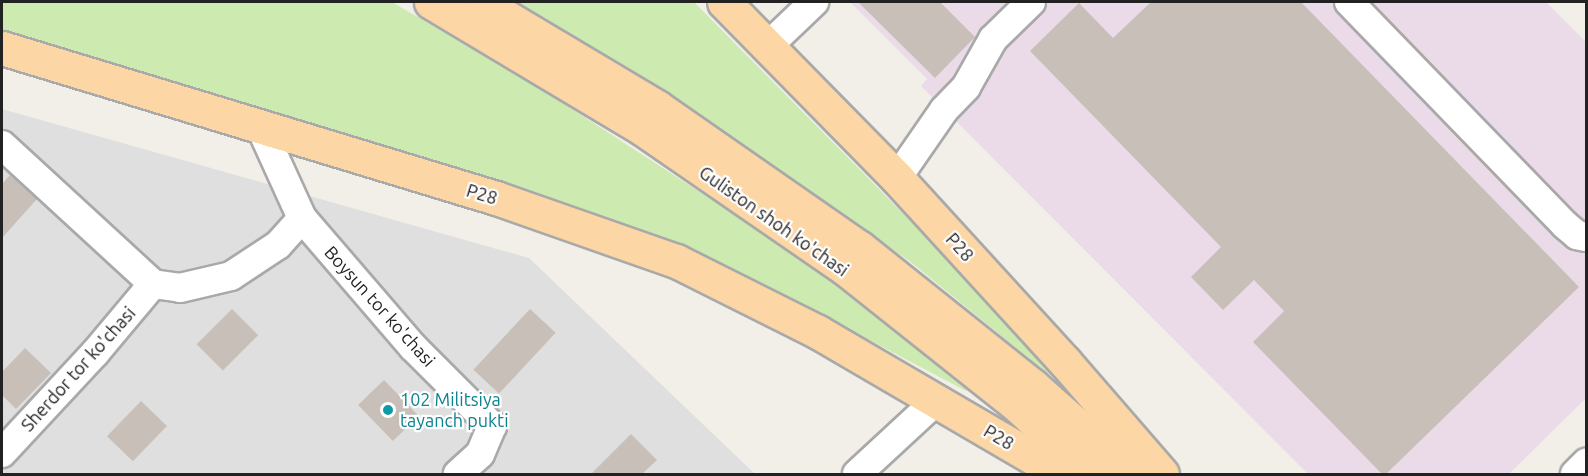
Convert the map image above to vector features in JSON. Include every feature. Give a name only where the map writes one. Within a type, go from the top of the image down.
[{"type":"main road","name":"Guliston shoh ko'chasi","points":[[431,2],[643,129],[846,269],[1018,406],[1092,474]]},
{"type":"main road","name":"Guliston shoh ko'chasi","points":[[481,2],[657,107],[860,248],[1033,386],[1132,474]]},
{"type":"main road","name":"Р28","points":[[724,2],[897,178],[1065,362],[1162,474]]},
{"type":"main road","name":"Р28","points":[[2,48],[496,198],[676,261],[818,332],[937,400]]},
{"type":"main road","name":"P28","points":[[937,400],[1061,474]]},
{"type":"street","points":[[768,46],[814,2]]},
{"type":"street","points":[[897,178],[944,110],[966,87],[993,39],[1031,2]]},
{"type":"street","points":[[1349,2],[1565,225],[1577,235],[1587,237]]},
{"type":"street","points":[[2,145],[153,284],[180,288],[231,276],[278,245],[302,218],[261,128]]},
{"type":"street","name":"Boysun tor ko'chasi","points":[[302,218],[413,346],[492,426],[480,454],[458,474]]},
{"type":"street","name":"Sherdor tor ko'chasi","points":[[2,453],[95,353],[153,284]]},
{"type":"street","points":[[857,474],[937,400]]},
{"type":"street","points":[[1575,474],[1587,463]]},
{"type":"shaded area","points":[[850,2],[1546,2],[1586,42],[1586,398],[1509,474],[1308,474],[921,86],[927,79]]},
{"type":"shaded area","points":[[2,109],[529,258],[755,474],[2,474]]},
{"type":"green space","points":[[2,2],[392,2],[552,96],[795,254],[974,381],[966,391],[801,304],[678,247],[237,110],[2,30]]},
{"type":"green space","points":[[511,2],[694,2],[1053,365],[1048,374],[912,263],[729,136]]},
{"type":"building","points":[[858,2],[940,2],[975,37],[935,78]]},
{"type":"building","points":[[1151,2],[1301,2],[1579,287],[1386,474],[1382,474],[1253,342],[1284,311],[1254,280],[1223,310],[1191,277],[1221,247],[1030,51],[1079,3],[1113,38]]},
{"type":"building","points":[[10,175],[37,199],[2,238],[2,184]]},
{"type":"building","points":[[232,309],[258,335],[223,371],[197,344]]},
{"type":"building","points":[[530,309],[556,333],[499,394],[473,370]]},
{"type":"building","points":[[25,348],[51,373],[16,409],[2,395],[2,372]]},
{"type":"building","name":"102 Militsiya tayanch pukti","points":[[384,380],[419,416],[393,441],[358,405]]},
{"type":"building","points":[[141,401],[167,426],[133,461],[107,436]]},
{"type":"building","points":[[631,434],[657,460],[642,474],[591,474]]},
{"type":"place","name":"102 Militsiya tayanch pukti","points":[[388,410]]}]
